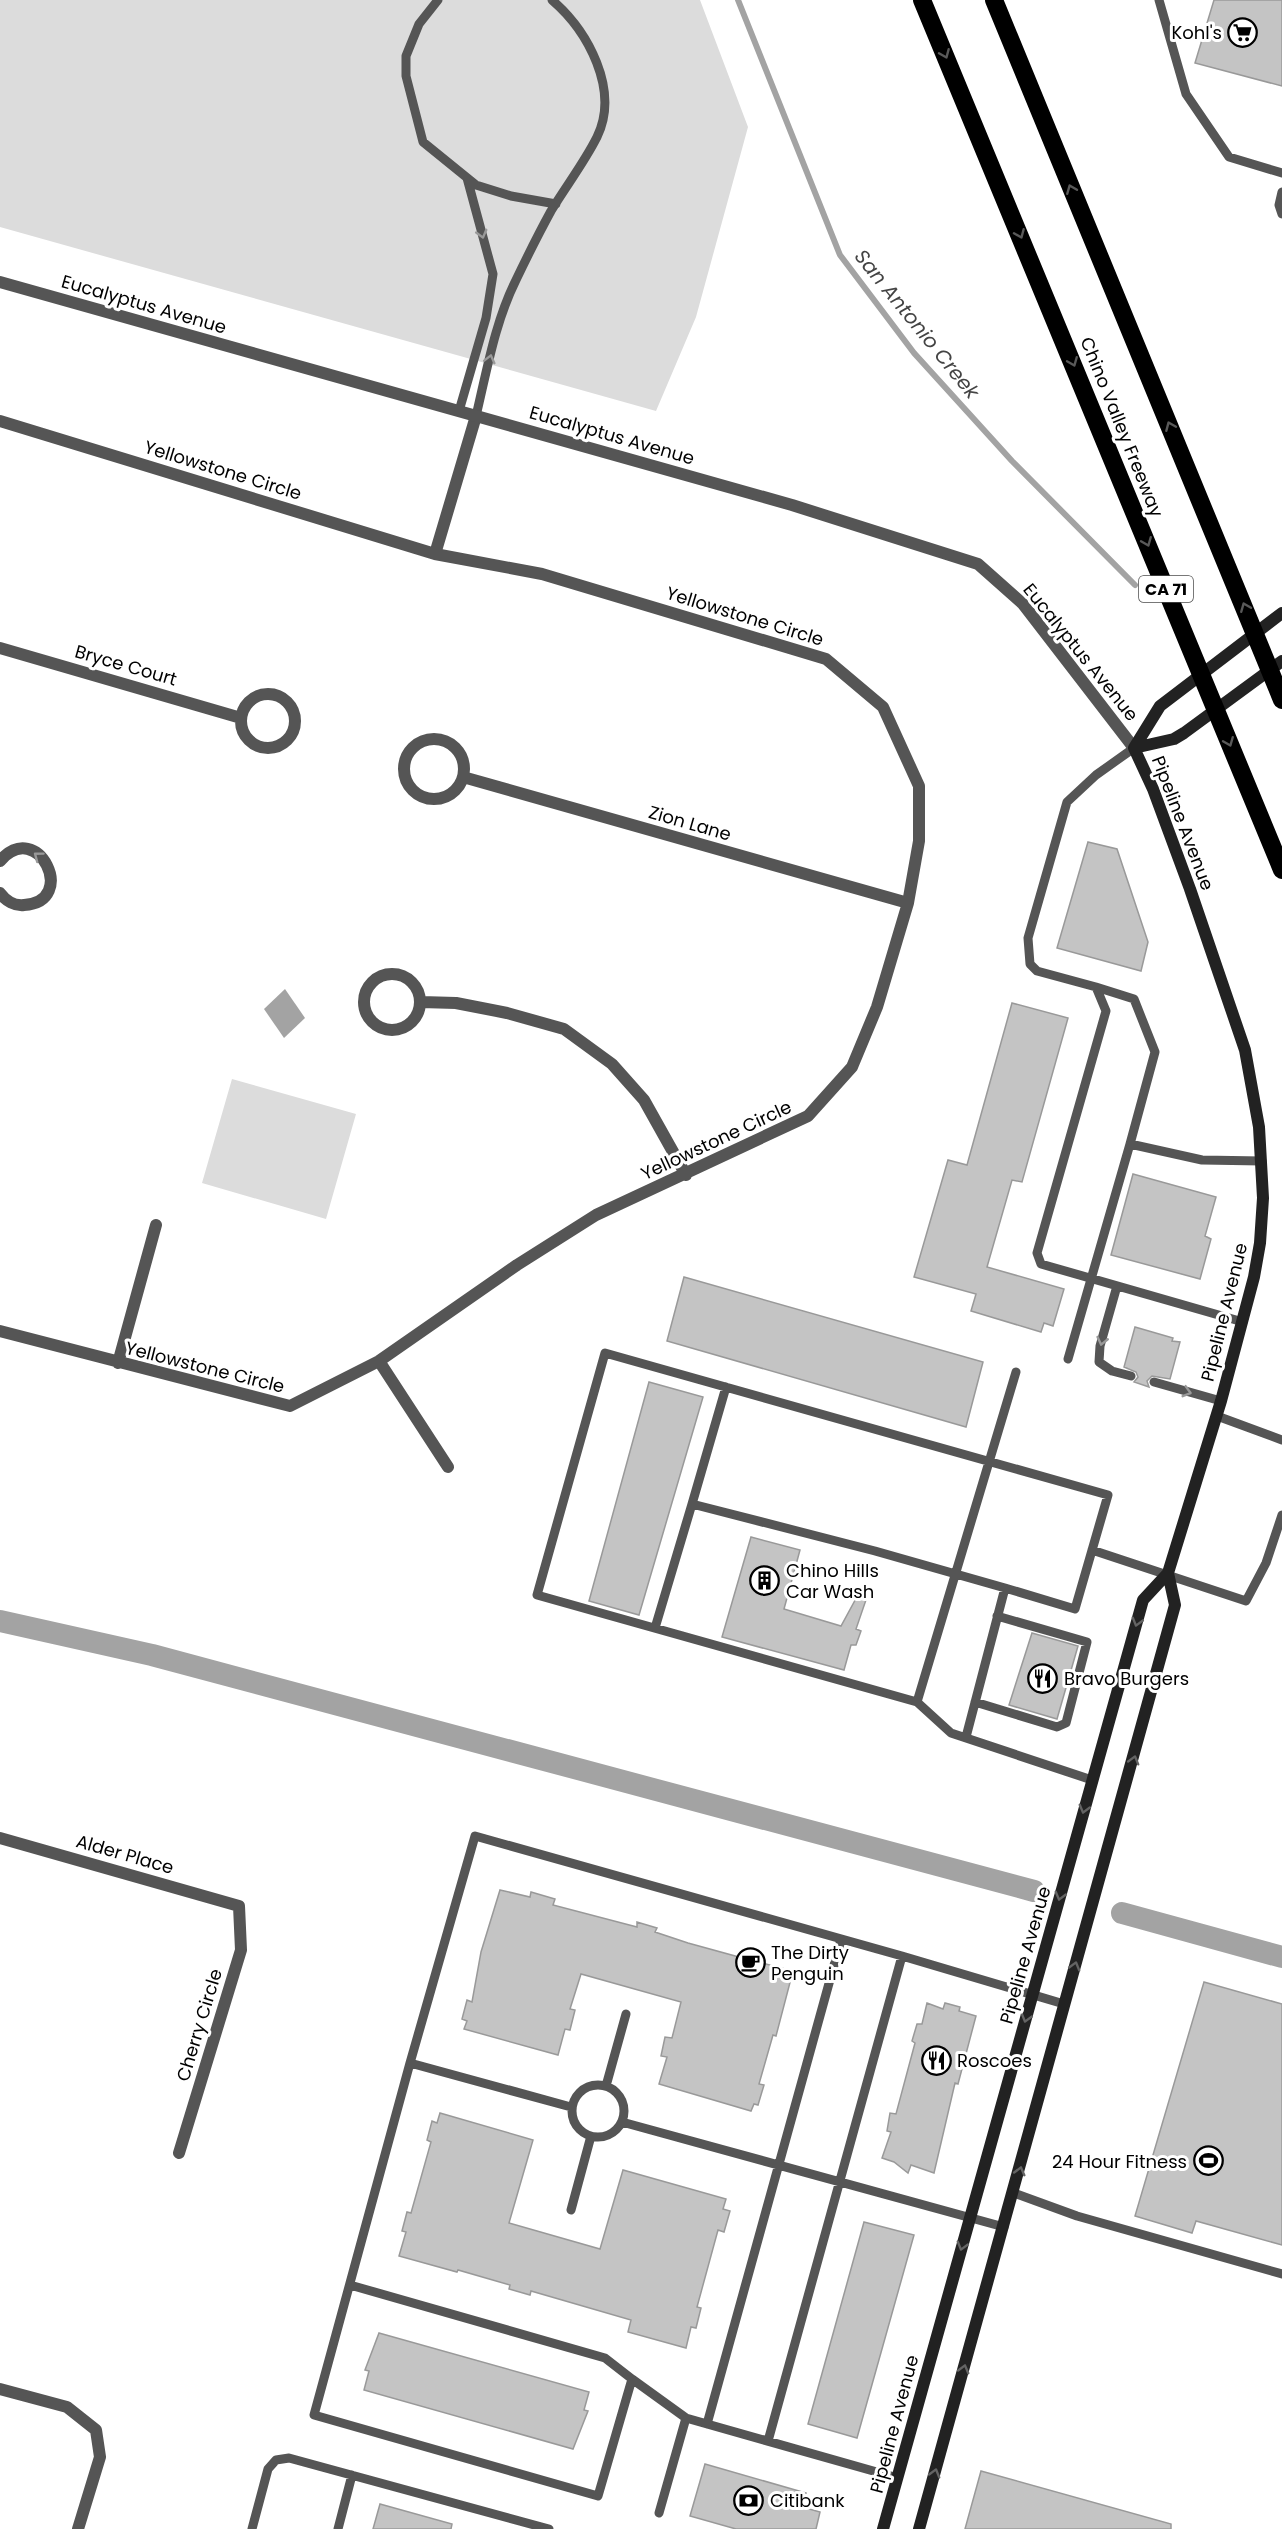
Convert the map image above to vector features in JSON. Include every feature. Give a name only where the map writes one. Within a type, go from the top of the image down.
[{"type":"highway","name":"Chino Valley Freeway","points":[[922,0],[1282,870]]},
{"type":"highway","points":[[994,0],[1282,700]]},
{"type":"main road","name":"Pipeline Avenue","points":[[1134,748],[1160,706],[1282,613]]},
{"type":"main road","name":"Pipeline Avenue","points":[[1134,748],[1174,739],[1282,661]]},
{"type":"main road","name":"Pipeline Avenue","points":[[883,2529],[1143,1600],[1168,1573],[1221,1401],[1243,1322],[1260,1243],[1262,1161],[1254,1092],[1245,1050],[1190,889],[1153,789],[1134,748]]},
{"type":"main road","name":"Pipeline Avenue","points":[[919,2529],[1014,2193],[1175,1605],[1168,1573]]},
{"type":"street","name":"Eucalyptus Avenue","points":[[0,282],[792,505],[978,564],[1023,604],[1134,748]]},
{"type":"street","points":[[435,554],[476,416]]},
{"type":"street","name":"Yellowstone Circle","points":[[0,421],[435,554],[542,574],[826,659],[883,707],[919,786],[919,841],[908,903],[878,1006],[852,1066],[808,1116],[686,1175],[596,1215],[518,1265],[379,1361],[290,1407],[0,1330]]},
{"type":"street","name":"Bryce Court","points":[[0,648],[242,717]]},
{"type":"street","points":[[274,695],[289,704],[293,711],[294,729],[290,737],[276,747],[258,746],[245,735],[242,717],[249,702],[256,697],[274,695]]},
{"type":"street","points":[[430,739],[442,740],[460,754],[464,766],[463,777],[458,788],[449,795],[438,799],[426,798],[415,793],[407,784],[403,773],[404,761],[409,751],[418,743],[430,739]]},
{"type":"street","name":"Zion Lane","points":[[463,777],[908,903]]},
{"type":"street","points":[[0,861],[12,851],[30,850],[45,860],[51,877],[46,894],[30,904],[11,903],[0,893]]},
{"type":"street","points":[[391,974],[409,979],[419,993],[421,1002],[415,1020],[398,1030],[380,1028],[371,1022],[364,1005],[368,986],[382,975],[391,974]]},
{"type":"street","points":[[421,1002],[466,1005],[507,1013],[564,1029],[612,1064],[644,1100],[686,1175]]},
{"type":"street","points":[[118,1363],[156,1225]]},
{"type":"street","points":[[379,1361],[448,1467]]},
{"type":"street","name":"Alder Place","points":[[0,1838],[240,1906]]},
{"type":"street","name":"Cherry Circle","points":[[179,2153],[241,1950],[240,1906]]},
{"type":"street","points":[[0,2389],[67,2407],[96,2430],[100,2457],[78,2529]]},
{"type":"lane","points":[[438,0],[419,24],[406,56],[406,76],[423,142],[476,185],[511,196],[556,204]]},
{"type":"lane","points":[[476,416],[505,305],[556,204],[598,135],[604,114],[604,83],[593,54],[571,16],[552,0]]},
{"type":"lane","points":[[1159,0],[1186,93],[1229,157],[1282,173]]},
{"type":"lane","points":[[459,411],[486,318],[493,274],[466,178]]},
{"type":"lane","points":[[1282,192],[1279,205],[1282,214]]},
{"type":"lane","points":[[1068,1359],[1155,1052],[1134,999],[1037,971],[1030,964],[1028,938],[1067,802],[1096,775],[1134,748]]},
{"type":"lane","points":[[1096,987],[1106,1011],[1037,1253],[1041,1264],[1243,1322]]},
{"type":"lane","points":[[1130,1144],[1202,1160],[1262,1161]]},
{"type":"lane","points":[[1117,1286],[1100,1346],[1098,1362],[1112,1371],[1131,1376]]},
{"type":"lane","points":[[692,1504],[956,1574],[1075,1609],[1108,1495],[605,1353],[537,1595],[917,1702],[951,1733],[1092,1780]]},
{"type":"lane","points":[[917,1702],[1016,1372]]},
{"type":"lane","points":[[1154,1382],[1221,1401]]},
{"type":"lane","points":[[655,1628],[726,1387]]},
{"type":"lane","points":[[1216,1416],[1282,1440]]},
{"type":"lane","points":[[1092,1550],[1168,1573],[1246,1601],[1266,1563],[1282,1515]]},
{"type":"lane","points":[[966,1737],[1005,1588]]},
{"type":"lane","points":[[975,1702],[1057,1727],[1066,1723],[1087,1642],[997,1616]]},
{"type":"lane","points":[[632,2379],[598,2496],[314,2415],[410,2063],[475,1836],[1064,2004]]},
{"type":"lane","points":[[707,2424],[840,1940]]},
{"type":"lane","points":[[768,2441],[902,1956]]},
{"type":"lane","points":[[606,2086],[626,2014]]},
{"type":"lane","points":[[410,2063],[571,2107]]},
{"type":"lane","points":[[596,2084],[606,2086],[615,2091],[622,2100],[624,2111],[622,2122],[616,2131],[607,2136],[591,2136],[577,2128],[572,2118],[571,2107],[580,2091],[596,2084]]},
{"type":"lane","points":[[622,2122],[1004,2228]]},
{"type":"lane","points":[[571,2210],[591,2136]]},
{"type":"lane","points":[[1014,2193],[1077,2216],[1282,2274]]},
{"type":"lane","points":[[350,2285],[605,2358],[686,2418],[898,2478]]},
{"type":"lane","points":[[658,2513],[686,2418]]},
{"type":"lane","points":[[252,2529],[268,2469],[276,2460],[289,2458],[549,2529]]},
{"type":"lane","points":[[338,2529],[352,2475]]},
{"type":"shaded area","points":[[0,0],[700,0],[748,127],[696,317],[656,411],[0,227]]},
{"type":"shaded area","points":[[285,989],[305,1018],[284,1038],[264,1009]]},
{"type":"shaded area","points":[[232,1079],[356,1114],[326,1219],[202,1183]]},
{"type":"building","name":"Kohl's","points":[[1214,0],[1282,0],[1282,86],[1195,63]]},
{"type":"building","points":[[1088,842],[1117,849],[1148,942],[1141,971],[1057,948]]},
{"type":"building","points":[[1012,1003],[1068,1018],[1022,1182],[1012,1180],[987,1267],[1064,1289],[1053,1326],[1044,1323],[1041,1332],[971,1311],[976,1294],[914,1277],[948,1160],[967,1165]]},
{"type":"building","points":[[1133,1174],[1216,1197],[1205,1236],[1211,1239],[1200,1279],[1111,1255]]},
{"type":"building","points":[[684,1277],[983,1362],[966,1427],[667,1341]]},
{"type":"building","points":[[1135,1327],[1180,1342],[1170,1379],[1152,1376],[1147,1381],[1149,1387],[1134,1382],[1138,1377],[1136,1372],[1124,1367]]},
{"type":"building","points":[[649,1382],[703,1397],[639,1615],[589,1601]]},
{"type":"building","name":"Chino Hills Car Wash","points":[[751,1537],[800,1550],[784,1609],[841,1626],[859,1593],[867,1597],[856,1629],[861,1631],[856,1645],[851,1645],[844,1670],[722,1637]]},
{"type":"building","name":"Bravo Burgers","points":[[1032,1633],[1078,1646],[1057,1719],[1009,1705]]},
{"type":"building","points":[[500,1890],[530,1897],[531,1892],[555,1899],[553,1905],[637,1927],[637,1922],[657,1928],[655,1932],[688,1943],[739,1957],[741,1952],[764,1958],[762,1963],[793,1971],[776,2036],[773,2035],[759,2084],[764,2085],[758,2105],[754,2104],[751,2111],[659,2084],[667,2057],[661,2056],[665,2037],[672,2038],[681,2002],[581,1974],[570,2009],[575,2010],[570,2030],[565,2029],[558,2055],[464,2029],[467,2021],[462,2019],[467,2000],[472,2002],[481,1952]]},
{"type":"building","name":"24 Hour Fitness","points":[[1204,1982],[1282,2004],[1282,2245],[1196,2221],[1192,2233],[1135,2216]]},
{"type":"building","points":[[927,2003],[943,2009],[945,2003],[960,2007],[959,2011],[976,2016],[958,2084],[955,2083],[934,2173],[911,2165],[908,2173],[894,2162],[882,2158],[891,2132],[887,2131],[890,2113],[896,2114],[915,2043],[912,2041],[917,2024],[922,2024]]},
{"type":"building","points":[[440,2113],[533,2140],[509,2223],[600,2249],[623,2170],[726,2199],[723,2209],[730,2211],[724,2232],[718,2230],[697,2307],[701,2308],[696,2328],[691,2327],[686,2348],[628,2332],[631,2320],[531,2291],[530,2295],[509,2289],[510,2285],[399,2256],[406,2232],[402,2231],[407,2212],[411,2213],[431,2142],[427,2140],[432,2121],[437,2123]]},
{"type":"building","points":[[864,2222],[914,2235],[857,2438],[808,2424]]},
{"type":"building","points":[[379,2333],[589,2392],[584,2410],[588,2411],[573,2449],[364,2390],[369,2371],[365,2370]]},
{"type":"building","name":"Citibank","points":[[705,2464],[806,2493],[802,2507],[820,2512],[816,2529],[736,2529],[690,2516]]},
{"type":"building","points":[[981,2471],[1171,2524],[1171,2529],[965,2529]]},
{"type":"building","points":[[380,2504],[452,2524],[451,2529],[373,2529]]},
{"type":"waterway","name":"San Antonio Creek","points":[[738,0],[840,255],[914,353],[1012,461],[1135,585]]},
{"type":"waterway","points":[[0,1621],[152,1655],[1034,1891]]},
{"type":"waterway","points":[[1122,1913],[1282,1957]]},
{"type":"place","name":"Kohl's","points":[[1243,32]]},
{"type":"place","name":"Chino Hills Car Wash","points":[[765,1580]]},
{"type":"place","name":"Bravo Burgers","points":[[1043,1678]]},
{"type":"place","name":"The Dirty Penguin","points":[[750,1962]]},
{"type":"place","name":"Roscoes","points":[[936,2060]]},
{"type":"place","name":"24 Hour Fitness","points":[[1208,2161]]},
{"type":"place","name":"Citibank","points":[[749,2500]]}]
